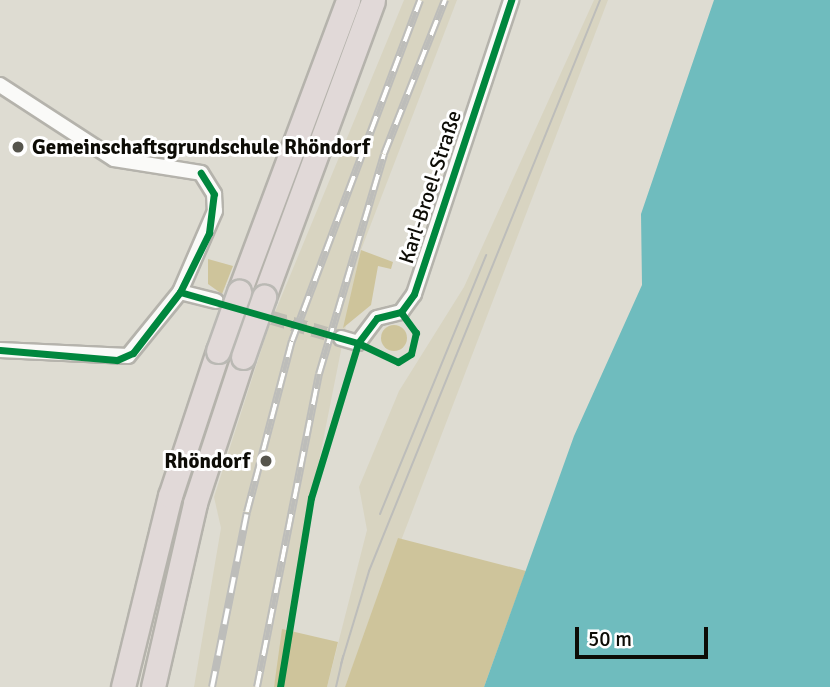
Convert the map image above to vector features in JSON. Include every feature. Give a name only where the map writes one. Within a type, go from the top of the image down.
[{"type":"highway","points":[[123,687],[170,496],[239,292],[348,0]]},
{"type":"highway","points":[[153,687],[195,503],[264,297],[373,0]]},
{"type":"street","name":"Karl-Broel-Straße","points":[[341,338],[358,342],[377,318],[401,312],[414,294],[511,0]]},
{"type":"street","points":[[0,85],[114,159],[201,173],[215,194],[215,211],[180,292],[125,358],[0,350]]},
{"type":"street","points":[[180,292],[216,301]]},
{"type":"shaded area","points":[[404,0],[457,0],[361,250],[274,687],[194,687],[221,528],[214,497],[268,329]]},
{"type":"shaded area","points":[[594,0],[608,0],[345,687],[327,687],[367,530],[359,487],[399,391],[464,287]]},
{"type":"shaded area","points":[[361,250],[393,262],[391,269],[378,266],[371,305],[343,328]]},
{"type":"shaded area","points":[[208,259],[233,266],[222,294],[208,284]]},
{"type":"shaded area","points":[[394,325],[403,329],[407,338],[403,347],[394,351],[385,347],[381,338],[385,329]]},
{"type":"shaded area","points":[[398,538],[526,571],[484,687],[345,687]]},
{"type":"shaded area","points":[[282,629],[338,642],[327,687],[274,687]]},
{"type":"water","points":[[714,0],[830,0],[830,687],[484,687],[574,436],[642,285],[641,214]]},
{"type":"tunnel","points":[[252,312],[341,338]]},
{"type":"tram line","points":[[341,664],[369,571],[600,0]]},
{"type":"tram line","points":[[380,514],[486,255]]},
{"type":"tram line","points":[[336,687],[343,656]]},
{"type":"railway","points":[[212,687],[247,512],[292,341],[420,0]]},
{"type":"railway","points":[[257,687],[319,374],[384,154],[445,0]]},
{"type":"cycle path","points":[[280,687],[311,498],[358,343],[377,318],[401,312],[414,294],[511,0]]},
{"type":"cycle path","points":[[0,350],[117,360],[133,353],[180,292],[209,233],[214,194],[201,173]]},
{"type":"cycle path","points":[[180,292],[358,343],[398,362],[411,354],[416,333],[401,312]]},
{"type":"place","name":"Gemeinschaftsgrundschule Rhöndorf","points":[[18,147]]},
{"type":"place","name":"Rhöndorf","points":[[266,461]]}]
